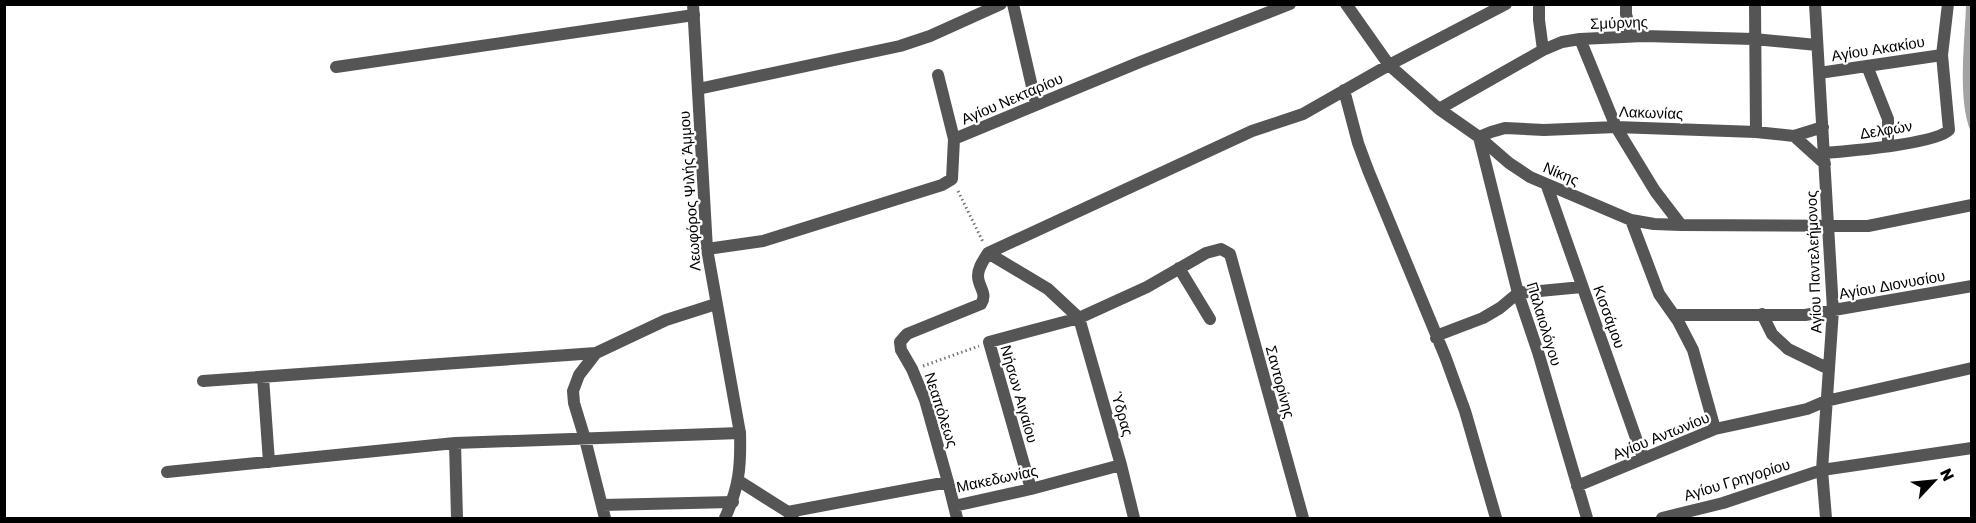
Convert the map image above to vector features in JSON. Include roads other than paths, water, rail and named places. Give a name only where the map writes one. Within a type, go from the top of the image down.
[{"type":"street","points":[[698,89],[900,46],[930,36],[1001,4]]},
{"type":"street","points":[[1013,4],[1036,104]]},
{"type":"street","name":"Αγίου Νεκταρίου","points":[[707,249],[763,241],[934,189],[952,179],[954,140],[1036,104],[1290,4]]},
{"type":"street","name":"Νίκης","points":[[1346,4],[1389,65],[1439,110],[1479,137],[1509,163],[1530,177],[1631,220],[1681,225],[1868,226],[1971,205]]},
{"type":"street","points":[[988,253],[1252,131],[1303,114],[1389,65],[1506,4]]},
{"type":"street","points":[[1539,4],[1543,50]]},
{"type":"street","points":[[1626,4],[1630,30],[1644,36]]},
{"type":"street","points":[[1755,4],[1756,132]]},
{"type":"street","name":"Αγίου Παντελεήμονος","points":[[1815,4],[1830,225],[1833,310],[1822,470],[1826,519]]},
{"type":"street","points":[[1942,55],[1948,4]]},
{"type":"street","points":[[336,67],[694,10]]},
{"type":"street","name":"Λεωφόρος Ψιλής Άμμου","points":[[694,10],[707,249],[740,433],[739,481],[725,519]]},
{"type":"street","name":"Σμύρνης","points":[[1439,110],[1543,50],[1562,42],[1644,36],[1754,39],[1817,45]]},
{"type":"street","points":[[1580,39],[1616,127],[1655,191],[1681,225]]},
{"type":"street","name":"Αγίου Ακακίου","points":[[1819,73],[1942,55]]},
{"type":"street","name":"Δελφών","points":[[1825,159],[1946,134],[1949,130],[1942,55]]},
{"type":"street","points":[[1867,66],[1888,119],[1888,146]]},
{"type":"street","points":[[938,75],[954,140]]},
{"type":"street","points":[[1344,90],[1368,170],[1445,356],[1465,411],[1496,519]]},
{"type":"street","name":"Λακωνίας","points":[[1479,137],[1505,128],[1544,130],[1616,127],[1756,132],[1794,136],[1823,127]]},
{"type":"street","points":[[1794,136],[1825,159]]},
{"type":"street","name":"Παλαιολόγου","points":[[1479,137],[1518,293],[1538,352],[1587,519]]},
{"type":"street","name":"Κισσάμου","points":[[1547,186],[1643,458]]},
{"type":"street","points":[[1631,220],[1659,294],[1674,315],[1693,350],[1715,429]]},
{"type":"street","name":"Σαντορίνης","points":[[1179,268],[1221,249],[1230,254],[1303,519]]},
{"type":"street","points":[[988,253],[1048,289],[1079,318],[1147,287],[1179,268],[1210,319]]},
{"type":"street","name":"Νεαπόλεως","points":[[948,482],[925,400],[901,350],[900,342],[907,334],[981,304],[984,294],[978,279],[978,272],[988,253]]},
{"type":"street","name":"Αγίου Διονυσίου","points":[[1674,315],[1806,315],[1971,286]]},
{"type":"street","points":[[1436,338],[1483,318],[1518,293],[1582,287]]},
{"type":"street","points":[[203,381],[596,353],[666,320],[716,304]]},
{"type":"street","points":[[1762,315],[1772,334],[1788,349],[1829,369]]},
{"type":"street","name":"Νήσων Αιγαίου","points":[[1031,489],[989,342],[1079,318]]},
{"type":"street","name":"Ύδρας","points":[[1079,318],[1134,519]]},
{"type":"street","points":[[596,353],[579,375],[573,391],[574,403],[604,519]]},
{"type":"street","name":"Αγίου Αντωνίου","points":[[1577,486],[1715,429],[1807,409],[1826,401],[1971,368]]},
{"type":"street","points":[[263,377],[269,462]]},
{"type":"street","points":[[167,472],[455,443],[740,433]]},
{"type":"street","points":[[455,443],[457,519]]},
{"type":"street","name":"Αγίου Γρηγορίου","points":[[1662,519],[1723,503],[1822,470],[1971,448]]},
{"type":"street","name":"Μακεδωνίας","points":[[791,515],[948,482],[954,506],[1031,489],[1121,465]]},
{"type":"street","points":[[739,481],[791,515]]},
{"type":"street","points":[[602,505],[733,502]]},
{"type":"street","points":[[954,506],[957,519]]}]
